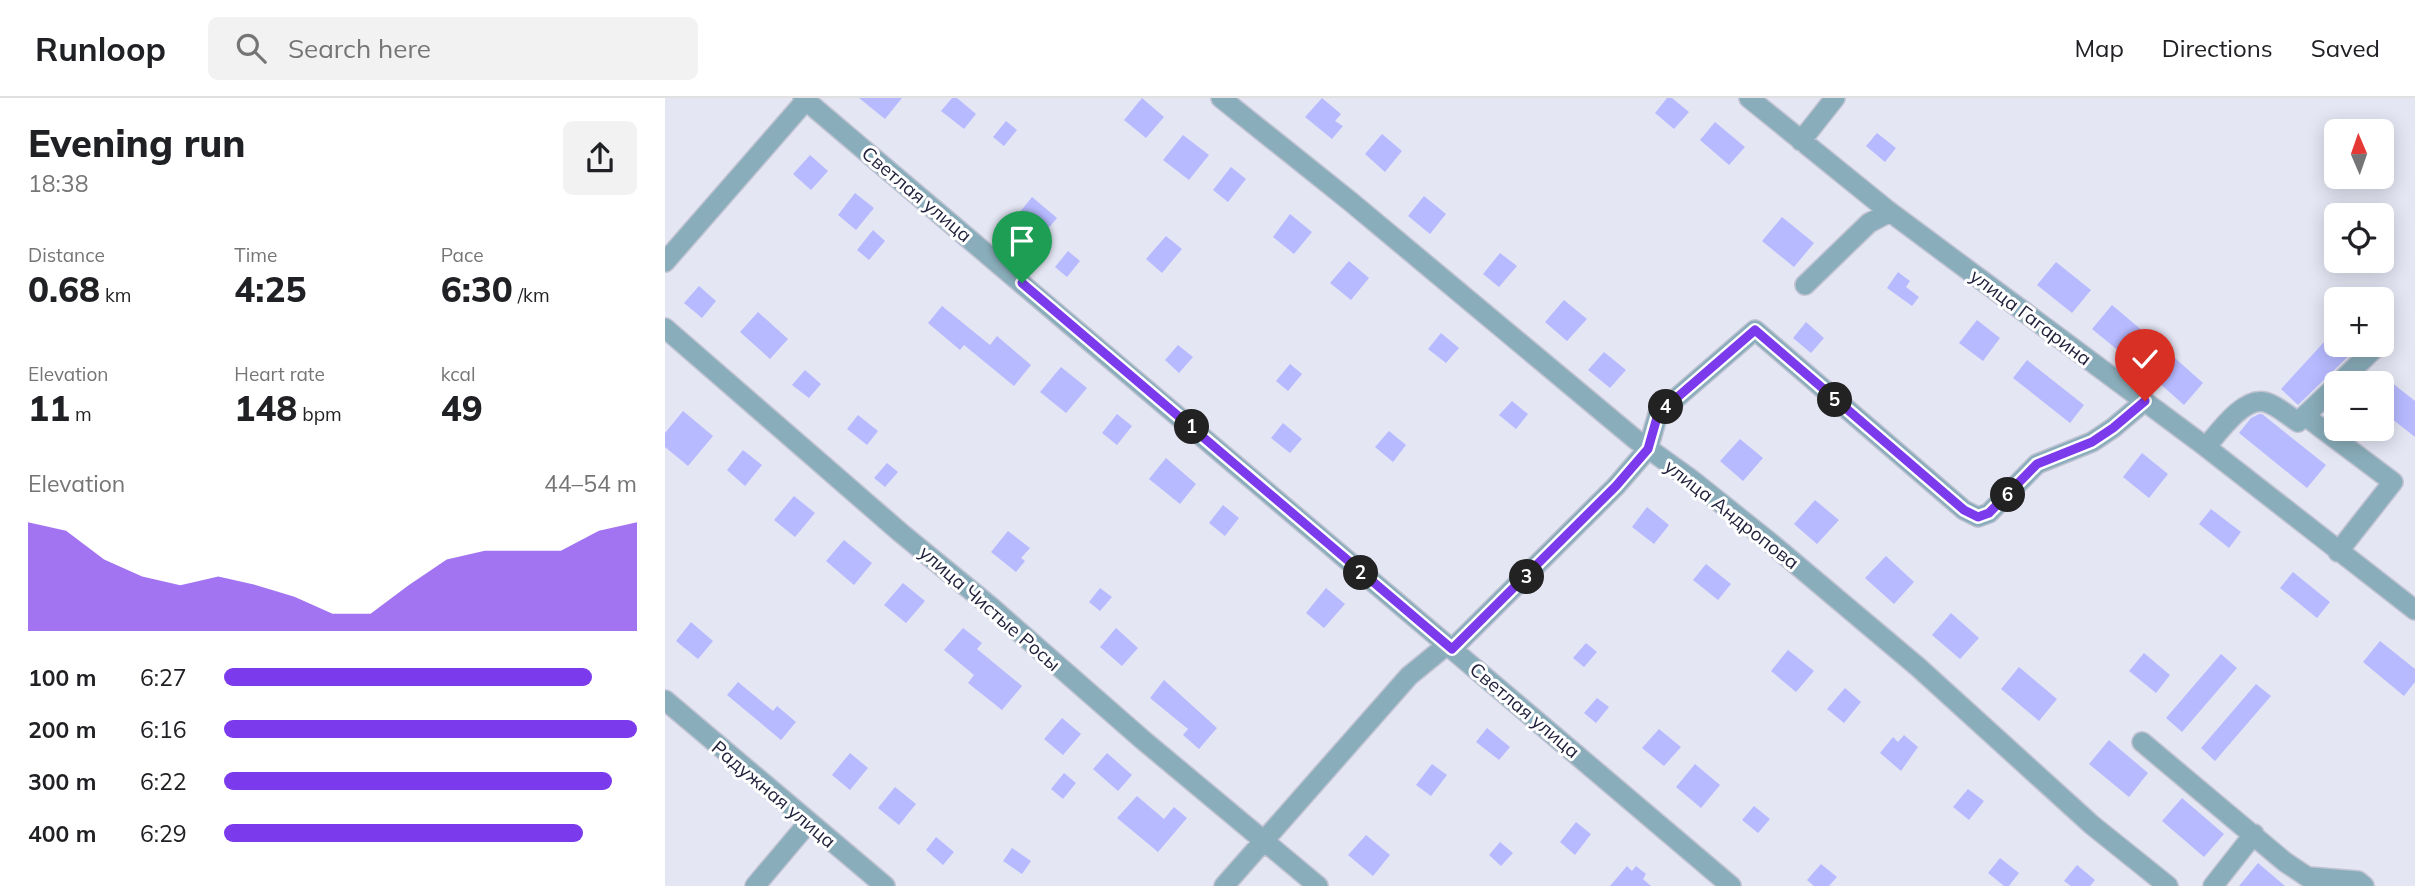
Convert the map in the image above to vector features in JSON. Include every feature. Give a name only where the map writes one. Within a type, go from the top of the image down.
[{"type":"street","name":"улица Андропова","points":[[1221,98],[1352,202],[1648,449],[1692,480],[1919,667],[2066,802],[2168,886]]},
{"type":"street","name":"улица Гагарина","points":[[1749,98],[1890,212],[2206,447],[2415,610]]},
{"type":"street","points":[[1801,141],[1835,98]]},
{"type":"street","points":[[665,262],[806,99]]},
{"type":"street","name":"Светлая улица","points":[[806,99],[1731,886]]},
{"type":"street","points":[[1805,285],[1869,223],[1890,212]]},
{"type":"street","name":"улица Чистые Росы","points":[[665,328],[1143,740],[1318,886]]},
{"type":"street","points":[[1224,886],[1409,676],[1450,647],[1616,486],[1648,449],[1658,414],[1755,330],[1964,510],[1978,517],[1989,513],[2037,464],[2092,442],[2145,401]]},
{"type":"street","points":[[2352,371],[2366,357]]},
{"type":"street","points":[[2206,447],[2231,418],[2251,402],[2265,402],[2298,422],[2324,398]]},
{"type":"street","points":[[2305,416],[2393,482],[2338,552]]},
{"type":"street","name":"Радужная улица","points":[[665,700],[885,886]]},
{"type":"street","points":[[2141,742],[2285,862],[2315,882],[2358,881],[2364,886]]},
{"type":"street","points":[[755,886],[809,822]]},
{"type":"street","points":[[2213,886],[2254,834]]},
{"type":"building","points":[[859,98],[902,98],[885,119]]},
{"type":"building","points":[[952,98],[957,98],[976,114],[964,129],[941,111]]},
{"type":"building","points":[[1142,98],[1164,117],[1146,138],[1124,120]]},
{"type":"building","points":[[1322,98],[1341,114],[1335,121],[1343,126],[1332,139],[1305,117]]},
{"type":"building","points":[[1667,98],[1672,98],[1689,112],[1674,129],[1655,113]]},
{"type":"building","points":[[1006,121],[1017,130],[1004,146],[993,137]]},
{"type":"building","points":[[1715,122],[1745,147],[1729,165],[1700,140]]},
{"type":"building","points":[[1877,133],[1896,148],[1885,162],[1866,146]]},
{"type":"building","points":[[1382,134],[1402,151],[1385,172],[1365,154]]},
{"type":"building","points":[[1183,135],[1209,155],[1189,180],[1163,160]]},
{"type":"building","points":[[810,155],[828,171],[811,190],[793,174]]},
{"type":"building","points":[[1231,167],[1246,179],[1228,202],[1213,190]]},
{"type":"building","points":[[855,193],[874,208],[856,230],[838,215]]},
{"type":"building","points":[[1424,196],[1446,214],[1430,234],[1408,216]]},
{"type":"building","points":[[1032,197],[1057,218],[1036,243],[1011,223]]},
{"type":"building","points":[[1290,214],[1312,232],[1294,254],[1273,237]]},
{"type":"building","points":[[1782,217],[1814,243],[1794,267],[1762,241]]},
{"type":"building","points":[[873,230],[885,241],[869,260],[857,250]]},
{"type":"building","points":[[1166,236],[1182,249],[1162,273],[1146,259]]},
{"type":"building","points":[[1068,251],[1080,261],[1067,277],[1055,267]]},
{"type":"building","points":[[1500,253],[1517,266],[1499,287],[1483,274]]},
{"type":"building","points":[[1349,261],[1369,278],[1351,300],[1330,283]]},
{"type":"building","points":[[2056,262],[2091,290],[2072,313],[2037,285]]},
{"type":"building","points":[[1898,272],[1910,281],[1906,287],[1919,297],[1912,306],[1887,288]]},
{"type":"building","points":[[699,286],[716,301],[702,318],[684,303]]},
{"type":"building","points":[[1564,300],[1587,319],[1567,341],[1545,322]]},
{"type":"building","points":[[2112,305],[2144,332],[2125,356],[2092,329]]},
{"type":"building","points":[[942,306],[990,345],[997,336],[1031,365],[1014,386],[964,345],[960,350],[928,323]]},
{"type":"building","points":[[758,312],[788,339],[770,359],[740,332]]},
{"type":"building","points":[[1977,320],[2000,338],[1983,361],[1959,343]]},
{"type":"building","points":[[1806,322],[1824,338],[1811,353],[1793,338]]},
{"type":"building","points":[[1441,333],[1459,348],[1446,363],[1428,349]]},
{"type":"building","points":[[2324,342],[2324,357],[2348,357],[2333,371],[2324,371],[2324,380],[2298,405],[2281,389]]},
{"type":"building","points":[[1178,345],[1193,357],[1179,373],[1165,360]]},
{"type":"building","points":[[2167,351],[2203,383],[2184,405],[2148,373]]},
{"type":"building","points":[[1604,352],[1626,370],[1610,388],[1588,370]]},
{"type":"building","points":[[2027,360],[2084,405],[2070,423],[2013,378]]},
{"type":"building","points":[[1290,364],[1302,374],[1288,391],[1276,381]]},
{"type":"building","points":[[1061,367],[1087,388],[1066,413],[1040,392]]},
{"type":"building","points":[[805,370],[821,384],[809,398],[792,385]]},
{"type":"building","points":[[2394,384],[2415,401],[2415,437],[2394,420]]},
{"type":"building","points":[[1512,401],[1528,414],[1516,429],[1499,415]]},
{"type":"building","points":[[683,411],[713,436],[688,466],[665,447],[665,433]]},
{"type":"building","points":[[1117,414],[1132,426],[1117,445],[1102,433]]},
{"type":"building","points":[[2259,414],[2326,465],[2307,488],[2239,433],[2251,418]]},
{"type":"building","points":[[858,415],[878,431],[867,445],[847,429]]},
{"type":"building","points":[[1283,423],[1302,439],[1290,453],[1271,438]]},
{"type":"building","points":[[1389,431],[1406,445],[1393,462],[1375,447]]},
{"type":"building","points":[[1740,439],[1763,458],[1743,481],[1720,461]]},
{"type":"building","points":[[743,450],[762,465],[745,486],[727,470]]},
{"type":"building","points":[[2142,453],[2168,474],[2149,498],[2123,477]]},
{"type":"building","points":[[1166,458],[1196,484],[1180,504],[1149,479]]},
{"type":"building","points":[[887,463],[898,472],[885,487],[874,478]]},
{"type":"building","points":[[794,496],[815,513],[795,537],[774,520]]},
{"type":"building","points":[[1815,500],[1839,520],[1817,544],[1794,524]]},
{"type":"building","points":[[1223,505],[1239,518],[1225,536],[1209,523]]},
{"type":"building","points":[[1647,507],[1669,525],[1654,544],[1632,527]]},
{"type":"building","points":[[2211,509],[2241,532],[2229,548],[2199,524]]},
{"type":"building","points":[[1008,531],[1030,548],[1021,558],[1025,561],[1016,572],[991,552]]},
{"type":"building","points":[[844,540],[872,563],[854,585],[826,561]]},
{"type":"building","points":[[1886,556],[1914,582],[1894,604],[1865,578]]},
{"type":"building","points":[[1706,564],[1731,584],[1718,600],[1693,580]]},
{"type":"building","points":[[2293,572],[2330,602],[2317,618],[2280,588]]},
{"type":"building","points":[[903,583],[925,601],[906,623],[884,605]]},
{"type":"building","points":[[1100,588],[1112,597],[1100,611],[1089,602]]},
{"type":"building","points":[[1326,588],[1345,604],[1324,628],[1306,613]]},
{"type":"building","points":[[1951,613],[1979,638],[1960,659],[1932,635]]},
{"type":"building","points":[[691,622],[713,641],[698,659],[676,641]]},
{"type":"building","points":[[963,628],[982,643],[977,649],[1022,686],[1002,710],[968,683],[974,675],[944,650]]},
{"type":"building","points":[[1116,628],[1138,648],[1122,666],[1100,647]]},
{"type":"building","points":[[2380,641],[2415,669],[2415,682],[2404,696],[2363,662]]},
{"type":"building","points":[[1586,643],[1597,652],[1584,667],[1573,658]]},
{"type":"building","points":[[1788,650],[1814,671],[1796,692],[1771,671]]},
{"type":"building","points":[[2144,653],[2170,675],[2156,693],[2129,671]]},
{"type":"building","points":[[2221,654],[2237,668],[2182,732],[2166,718]]},
{"type":"building","points":[[2019,667],[2057,699],[2039,721],[2001,689]]},
{"type":"building","points":[[1164,680],[1217,728],[1199,749],[1183,735],[1188,729],[1150,698]]},
{"type":"building","points":[[738,682],[773,711],[777,706],[796,722],[781,740],[727,695]]},
{"type":"building","points":[[2256,684],[2271,696],[2215,761],[2201,748]]},
{"type":"building","points":[[1845,688],[1861,702],[1844,723],[1827,709]]},
{"type":"building","points":[[1597,698],[1609,707],[1596,723],[1584,713]]},
{"type":"building","points":[[1062,718],[1081,734],[1063,755],[1044,739]]},
{"type":"building","points":[[1487,728],[1510,747],[1499,760],[1476,742]]},
{"type":"building","points":[[1659,729],[1681,747],[1664,766],[1642,748]]},
{"type":"building","points":[[1904,735],[1918,747],[1901,771],[1880,753],[1893,737],[1898,742]]},
{"type":"building","points":[[2109,740],[2148,773],[2129,797],[2089,764]]},
{"type":"building","points":[[850,753],[868,768],[850,790],[832,775]]},
{"type":"building","points":[[1107,753],[1132,775],[1118,791],[1093,769]]},
{"type":"building","points":[[1432,764],[1447,775],[1431,796],[1416,785]]},
{"type":"building","points":[[1695,764],[1720,785],[1701,808],[1676,787]]},
{"type":"building","points":[[1064,773],[1076,783],[1063,799],[1051,789]]},
{"type":"building","points":[[895,787],[916,804],[899,825],[878,808]]},
{"type":"building","points":[[1968,789],[1984,801],[1969,820],[1953,807]]},
{"type":"building","points":[[1137,796],[1164,819],[1174,807],[1187,818],[1158,852],[1117,818]]},
{"type":"building","points":[[2182,798],[2224,834],[2204,857],[2162,821]]},
{"type":"building","points":[[1754,806],[1770,819],[1758,833],[1742,820]]},
{"type":"building","points":[[1576,822],[1591,834],[1575,855],[1560,842]]},
{"type":"building","points":[[1366,835],[1390,855],[1373,876],[1348,855]]},
{"type":"building","points":[[936,837],[954,852],[943,865],[926,850]]},
{"type":"building","points":[[1500,842],[1513,853],[1501,866],[1489,855]]},
{"type":"building","points":[[1012,848],[1031,861],[1022,874],[1003,861]]},
{"type":"building","points":[[2000,858],[2019,873],[2009,886],[2004,886],[1988,873]]},
{"type":"building","points":[[2258,863],[2285,886],[2239,886]]},
{"type":"building","points":[[1821,864],[1837,877],[1829,886],[1814,886],[1807,880]]},
{"type":"building","points":[[2077,865],[2095,880],[2090,886],[2071,886],[2064,881]]},
{"type":"building","points":[[1627,866],[1632,871],[1636,866],[1646,874],[1643,879],[1651,886],[1610,886]]},
{"type":"route","points":[[1022,283],[1452,649],[1616,486],[1648,449],[1658,414],[1755,330],[1964,510],[1978,517],[1989,513],[2037,464],[2092,442],[2145,401]]}]
